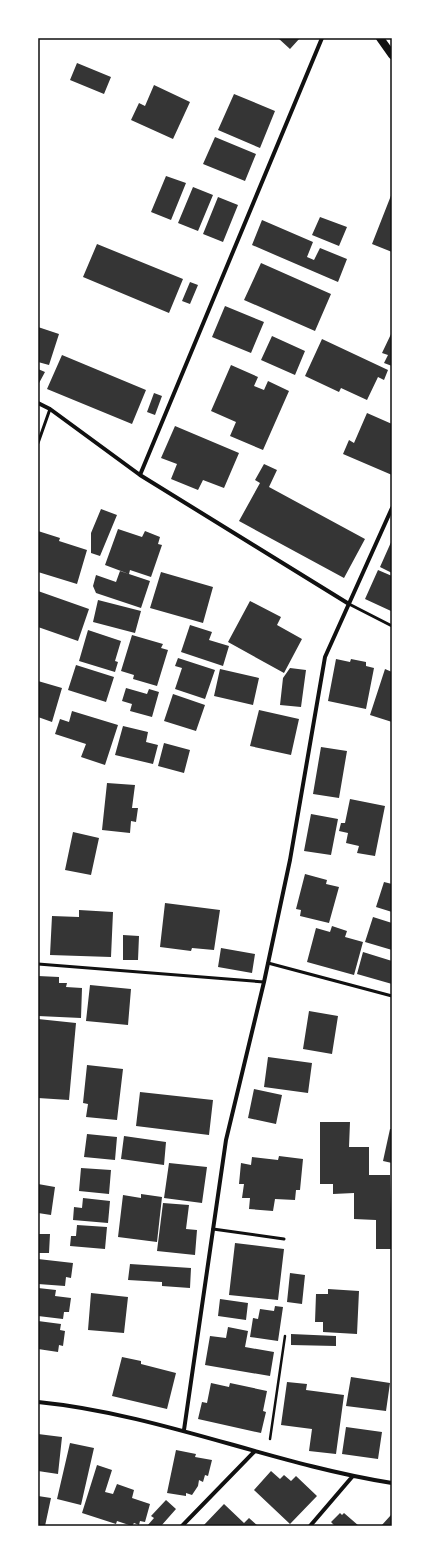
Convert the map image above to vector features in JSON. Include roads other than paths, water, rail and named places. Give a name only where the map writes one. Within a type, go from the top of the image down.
[{"type":"main road","points":[[380,38],[392,55]]},
{"type":"street","points":[[140,475],[322,38]]},
{"type":"street","points":[[38,403],[50,409],[140,475],[349,604]]},
{"type":"street","points":[[184,1430],[226,1140],[264,982],[290,860],[325,657],[392,508]]},
{"type":"street","points":[[38,1402],[70,1405],[184,1430],[268,1455],[352,1477],[392,1483]]},
{"type":"street","points":[[182,1526],[255,1451]]},
{"type":"street","points":[[310,1526],[352,1477]]},
{"type":"lane","points":[[38,443],[50,409]]},
{"type":"lane","points":[[349,604],[392,626]]},
{"type":"lane","points":[[268,962],[392,996]]},
{"type":"lane","points":[[38,964],[264,982]]},
{"type":"lane","points":[[213,1229],[284,1239]]}]
